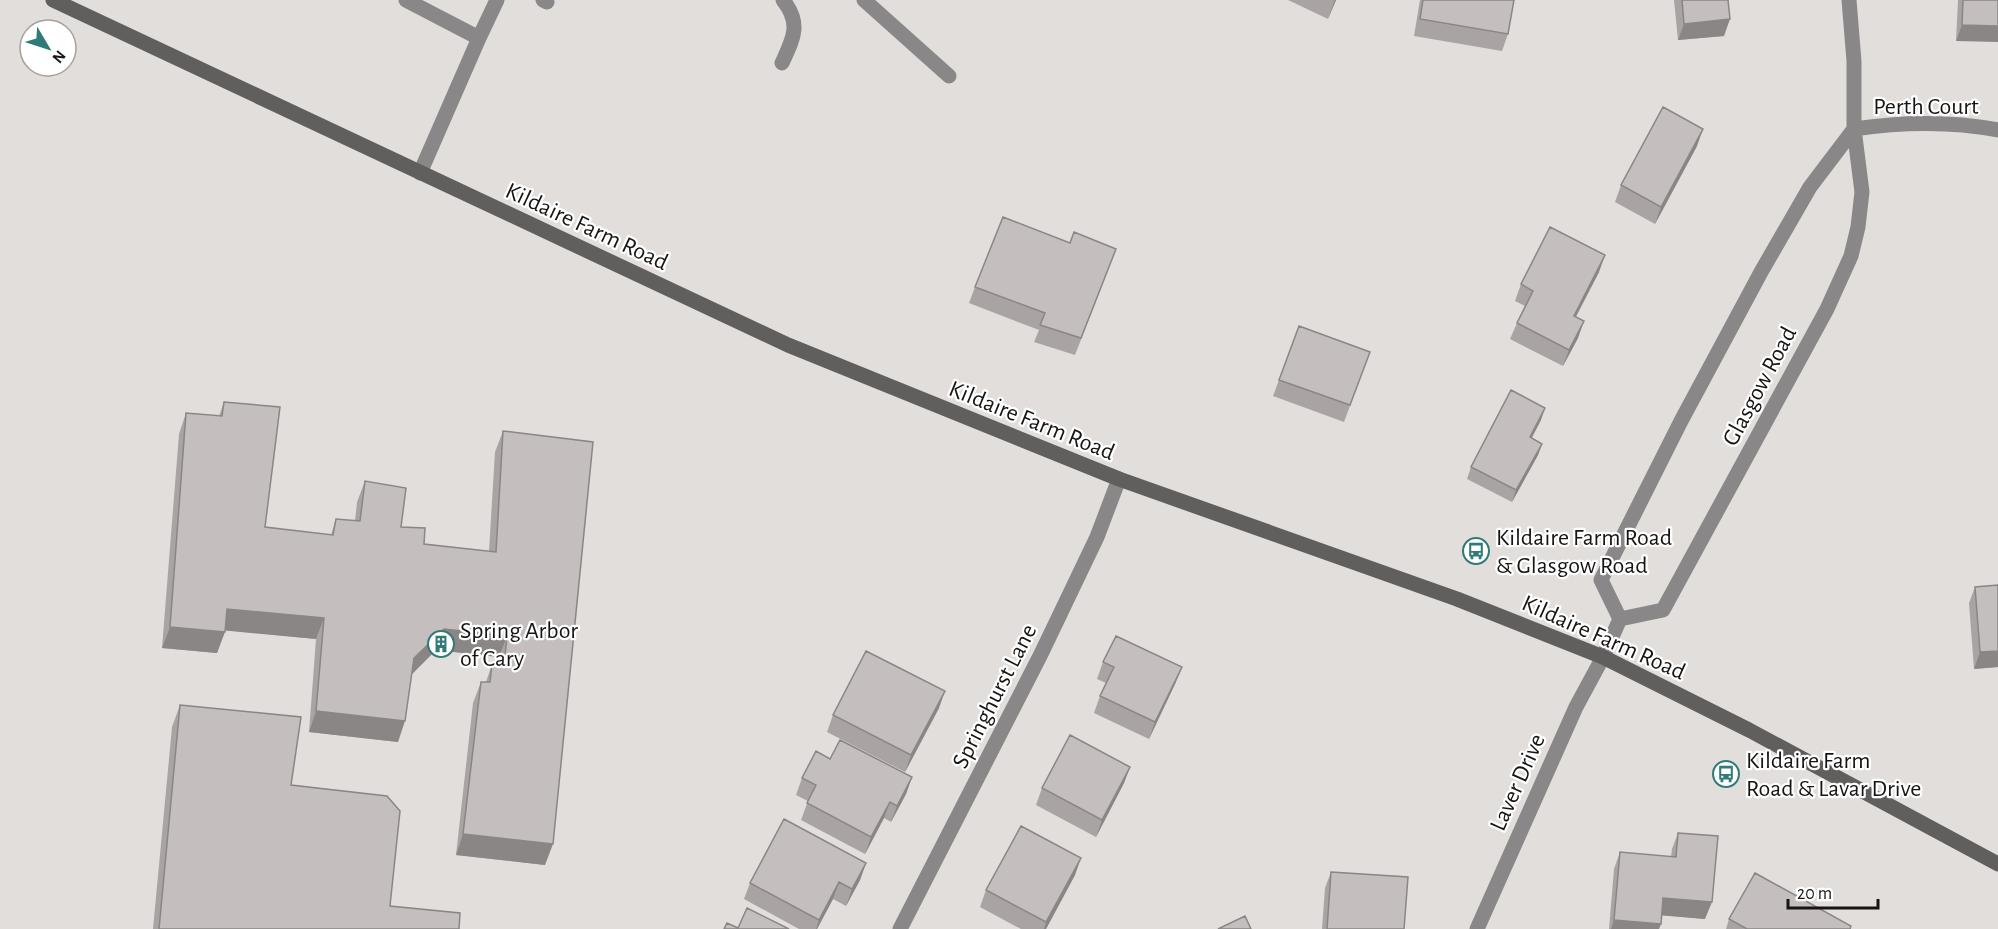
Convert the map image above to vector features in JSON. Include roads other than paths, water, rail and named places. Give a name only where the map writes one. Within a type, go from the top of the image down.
[{"type":"main road","name":"Kildaire Farm Road","points":[[53,0],[788,345],[1119,480],[1462,601],[1603,657],[1749,730],[1998,864]]},
{"type":"street","points":[[406,0],[479,38]]},
{"type":"street","points":[[420,173],[497,0]]},
{"type":"street","points":[[782,63],[794,36],[795,25],[783,0]]},
{"type":"street","points":[[864,0],[949,76]]},
{"type":"street","name":"Glasgow Road","points":[[1620,619],[1664,610],[1827,309],[1851,256],[1858,227],[1862,192],[1854,129],[1854,61],[1849,0]]},
{"type":"street","name":"Perth Court","points":[[1854,129],[1885,124],[1930,124],[1998,130]]},
{"type":"street","points":[[1603,657],[1620,619],[1601,580],[1681,421],[1761,272],[1810,188],[1854,129]]},
{"type":"street","name":"Springhurst Lane","points":[[900,929],[1041,654],[1097,537],[1119,480]]},
{"type":"street","name":"Laver Drive","points":[[1477,929],[1576,706],[1603,657]]},
{"type":"place","name":"Kildaire Farm Road & Glasgow Road","points":[[1476,551]]},
{"type":"place","name":"Spring Arbor of Cary","points":[[441,644]]},
{"type":"place","name":"Kildaire Farm Road & Lavar Drive","points":[[1726,774]]}]
